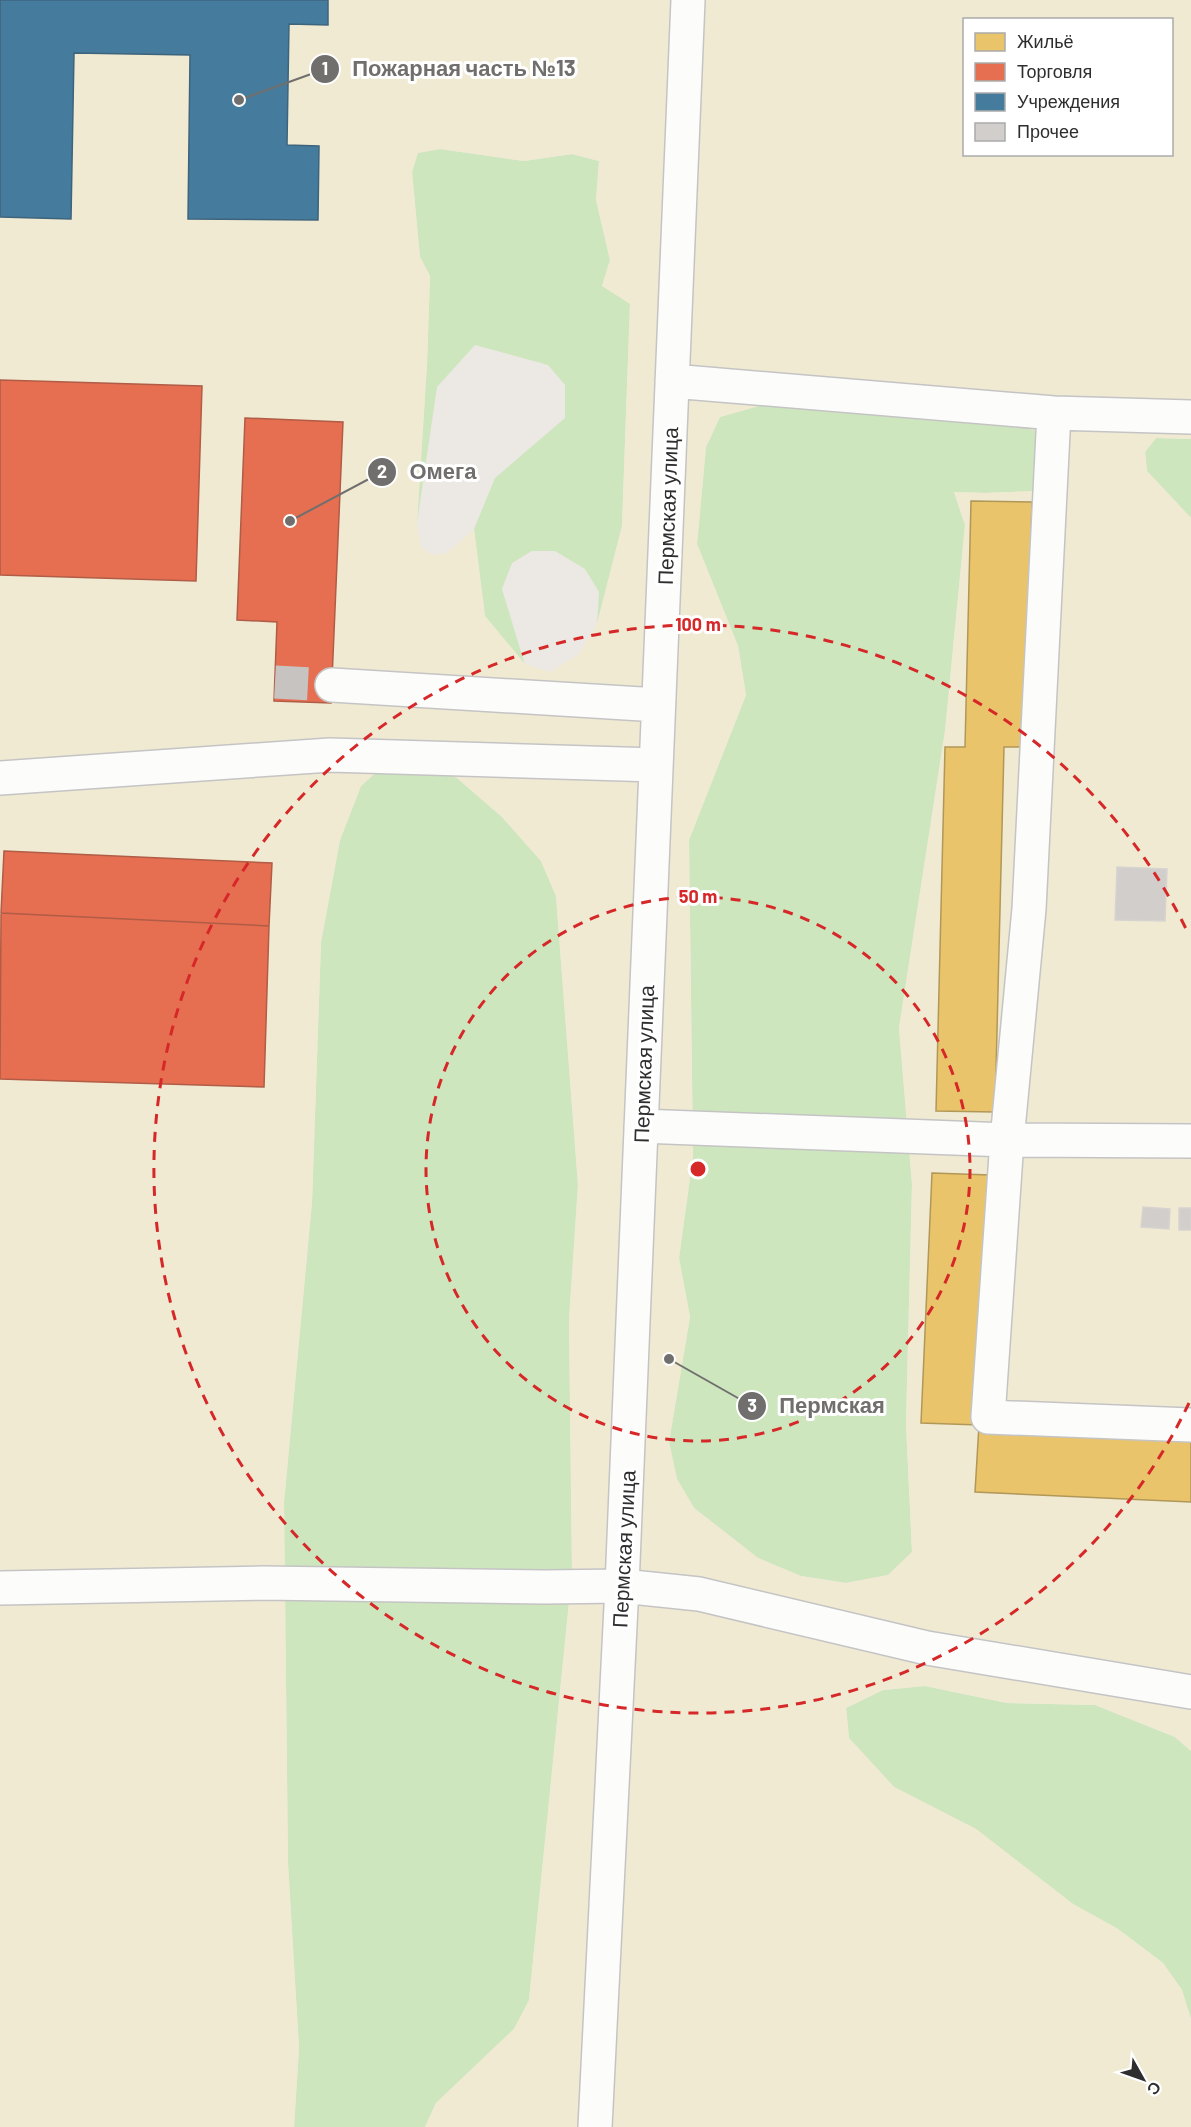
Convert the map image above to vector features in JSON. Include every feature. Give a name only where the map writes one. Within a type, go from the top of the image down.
[{"type":"street","name":"Пермская улица","points":[[595,2127],[622,1586],[687,0]]},
{"type":"street","points":[[672,381],[1054,413],[1191,417]]},
{"type":"street","points":[[1054,413],[1029,909],[1007,1140],[988,1417],[1191,1425]]},
{"type":"street","points":[[332,685],[658,705]]},
{"type":"street","points":[[0,778],[330,755],[656,765]]},
{"type":"street","points":[[641,1126],[1007,1140],[1191,1141]]},
{"type":"street","points":[[0,1588],[263,1583],[622,1586],[699,1593],[927,1648],[1191,1692]]},
{"type":"green space","points":[[440,149],[524,161],[572,154],[599,161],[596,200],[610,260],[602,286],[630,303],[622,526],[597,624],[599,592],[585,569],[555,551],[532,551],[512,563],[502,589],[525,665],[485,616],[474,529],[495,478],[565,418],[565,385],[548,365],[475,345],[437,387],[417,523],[430,276],[420,257],[412,172],[417,153]]},
{"type":"green space","points":[[861,397],[999,419],[1052,436],[1066,449],[1068,472],[1040,491],[954,492],[965,525],[945,731],[899,1028],[912,1184],[906,1424],[912,1552],[888,1575],[846,1583],[801,1576],[758,1558],[694,1508],[677,1479],[669,1442],[690,1317],[679,1258],[693,1156],[689,840],[746,695],[738,646],[697,544],[706,447],[720,417],[762,405]]},
{"type":"green space","points":[[1156,438],[1191,439],[1191,518],[1147,471],[1145,452]]},
{"type":"green space","points":[[422,763],[457,778],[502,817],[541,861],[556,896],[578,1185],[569,1320],[572,1572],[529,2001],[514,2029],[436,2103],[425,2127],[294,2127],[299,2048],[288,1864],[284,1502],[312,1202],[321,942],[340,840],[361,786],[385,764]]},
{"type":"green space","points":[[925,1686],[1007,1703],[1095,1705],[1175,1737],[1191,1751],[1191,2019],[1182,1990],[1163,1963],[1118,1929],[1073,1904],[976,1829],[894,1787],[849,1738],[846,1708],[883,1690]]},
{"type":"sand","points":[[0,0],[1191,0],[1191,439],[1156,438],[1145,452],[1147,471],[1191,518],[1191,1751],[1175,1737],[1095,1705],[1007,1703],[925,1686],[883,1690],[846,1708],[849,1738],[894,1787],[976,1829],[1073,1904],[1118,1929],[1163,1963],[1182,1990],[1191,2019],[1191,2127],[425,2127],[436,2103],[514,2029],[529,2000],[572,1572],[569,1320],[578,1185],[556,896],[541,861],[502,817],[457,778],[422,763],[385,764],[361,786],[340,840],[321,942],[312,1202],[284,1502],[288,1864],[299,2048],[294,2127],[0,2127]],"holes":[[[440,149],[524,161],[572,154],[599,161],[596,200],[610,260],[602,286],[630,304],[622,526],[597,624],[579,654],[550,672],[525,664],[485,616],[474,529],[447,553],[433,555],[421,547],[417,523],[430,276],[420,257],[412,172],[418,153]],[[861,397],[999,419],[1052,436],[1066,449],[1068,472],[1040,491],[954,492],[965,525],[945,731],[899,1028],[912,1184],[906,1424],[912,1552],[888,1575],[846,1583],[801,1576],[758,1558],[694,1508],[677,1479],[669,1442],[690,1317],[679,1258],[693,1156],[689,840],[746,695],[738,646],[697,544],[706,447],[720,417],[762,405]]]},
{"type":"building: Жильё","points":[[971,501],[1032,502],[1025,747],[1004,747],[995,1112],[936,1111],[945,747],[965,747]]},
{"type":"building: Жильё","points":[[932,1173],[990,1175],[979,1425],[921,1423]]},
{"type":"building: Жильё","points":[[979,1425],[1191,1435],[1191,1502],[975,1492]]},
{"type":"building: Торговля","points":[[0,380],[202,386],[196,581],[0,575]]},
{"type":"building: Торговля","points":[[245,418],[343,422],[331,703],[274,701],[277,622],[237,620]]},
{"type":"building: Торговля","points":[[4,851],[272,863],[269,926],[1,913]]},
{"type":"building: Торговля","points":[[1,913],[269,926],[264,1087],[0,1079]]},
{"type":"building: Учреждения","points":[[0,0],[328,0],[328,25],[289,24],[287,145],[319,146],[318,220],[188,219],[190,55],[74,53],[71,219],[0,217]]},
{"type":"building: Прочее","points":[[1117,867],[1167,869],[1165,921],[1115,920]]},
{"type":"building: Прочее","points":[[1143,1207],[1170,1209],[1169,1229],[1141,1227]]},
{"type":"building: Прочее","points":[[1179,1208],[1191,1208],[1191,1230],[1179,1230]]},
{"type":"tunnel","points":[[275,682],[332,685]]},
{"type":"place","name":"Пожарная часть №13","points":[[239,100]]},
{"type":"place","name":"Омега","points":[[290,521]]},
{"type":"place","name":"Пермская","points":[[669,1359]]}]
